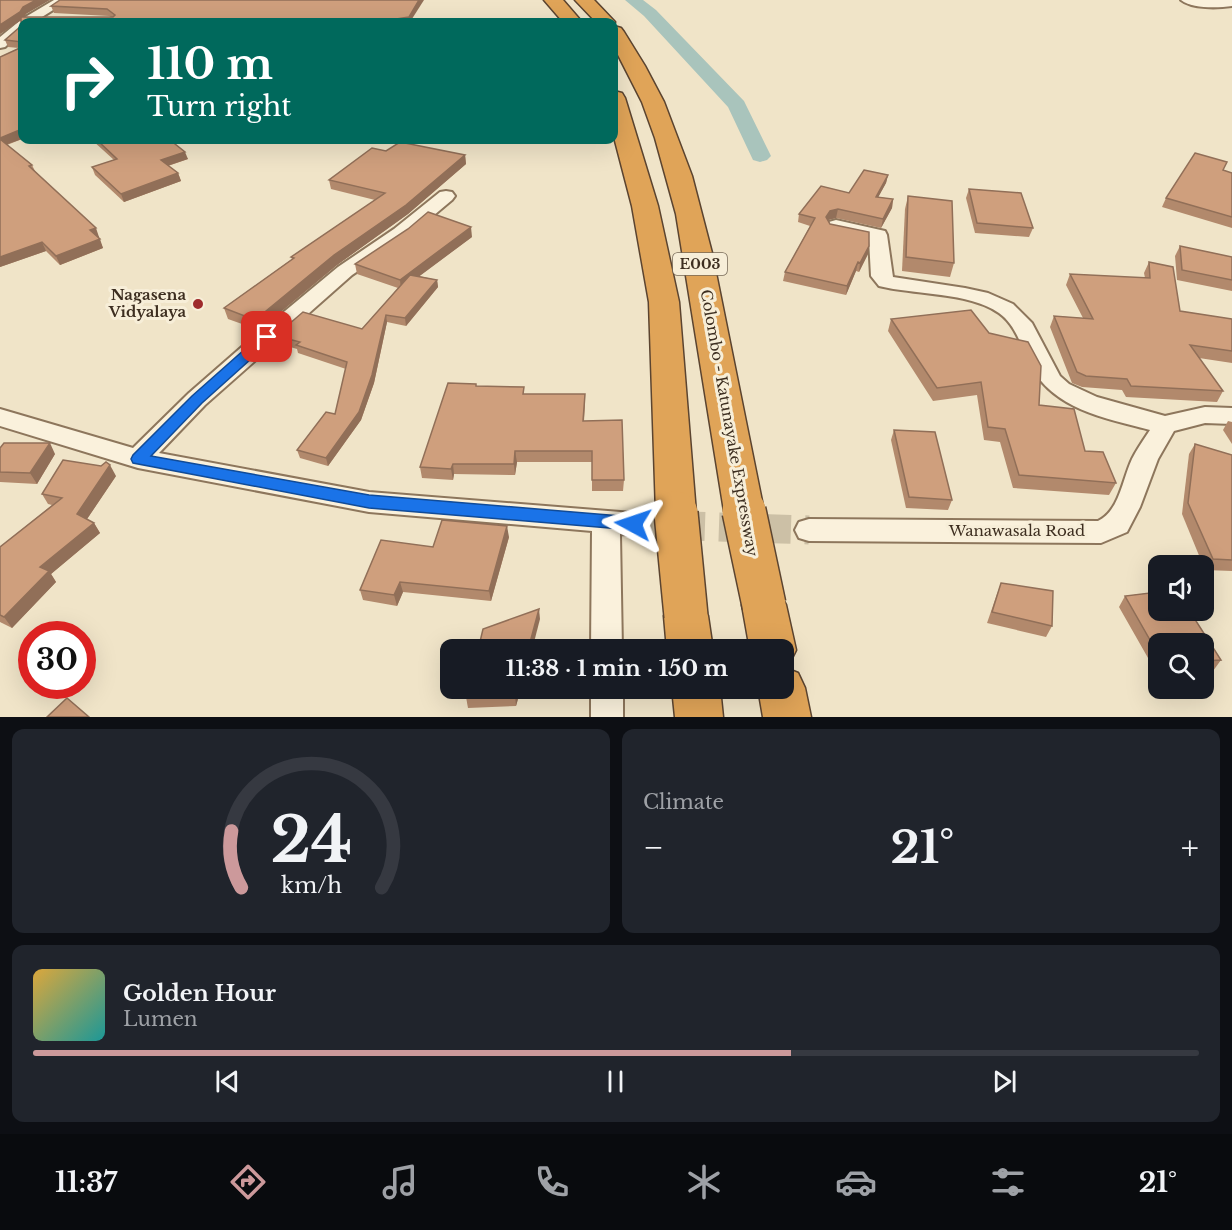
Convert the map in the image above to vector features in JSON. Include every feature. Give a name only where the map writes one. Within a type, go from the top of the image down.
[{"type":"highway","points":[[553,0],[569,18]]},
{"type":"highway","points":[[584,0],[602,18]]},
{"type":"highway","name":"Colombo - Katunayake Expressway","points":[[618,38],[632,58],[657,109],[674,154],[687,204],[744,510],[771,639]]},
{"type":"highway","name":"E003","points":[[618,112],[645,206],[664,302],[676,513],[688,633]]},
{"type":"highway","points":[[697,699],[699,717]]},
{"type":"highway","points":[[783,699],[787,717]]},
{"type":"street","points":[[34,18],[63,0]]},
{"type":"street","points":[[1187,0],[1220,4],[1232,2]]},
{"type":"street","points":[[0,44],[18,29]]},
{"type":"street","points":[[138,459],[197,399],[260,343],[345,271],[401,233],[446,196]]},
{"type":"street","points":[[836,226],[878,234],[881,276],[886,282],[988,299],[1006,308],[1021,322],[1052,381],[1069,395],[1165,425],[1204,415],[1232,416]]},
{"type":"street","points":[[0,417],[138,459],[369,502],[619,523],[608,639]]},
{"type":"street","name":"Wanawasala Road","points":[[809,530],[1101,531],[1117,524],[1127,507],[1145,459],[1165,425]]},
{"type":"street","points":[[607,699],[607,717]]},
{"type":"building","points":[[0,0],[36,0],[0,25]]},
{"type":"building","points":[[60,0],[419,0],[409,17],[403,18],[21,18],[113,17],[115,15],[107,9],[51,6]]},
{"type":"building","points":[[18,29],[18,42],[5,40]]},
{"type":"building","points":[[18,49],[18,131],[0,138],[0,57]]},
{"type":"building","points":[[0,139],[32,165],[29,166],[96,228],[90,230],[100,239],[56,256],[42,242],[0,257]]},
{"type":"building","points":[[101,144],[175,144],[185,152],[161,160],[178,173],[121,194],[92,167],[117,159]]},
{"type":"building","points":[[397,144],[410,144],[465,155],[406,205],[334,255],[255,320],[224,308],[294,258],[291,257],[385,193],[329,180],[372,148],[386,151]]},
{"type":"building","points":[[1195,153],[1227,162],[1223,170],[1232,173],[1232,217],[1166,198]]},
{"type":"building","points":[[864,170],[888,175],[876,197],[893,199],[883,219],[838,209],[830,211],[826,217],[830,224],[869,232],[869,246],[860,263],[858,262],[847,286],[785,272],[815,218],[799,214],[821,186],[849,193]]},
{"type":"building","points":[[969,189],[1021,193],[1033,228],[977,223]]},
{"type":"building","points":[[908,196],[952,201],[954,263],[906,257]]},
{"type":"building","points":[[428,212],[471,227],[400,280],[355,264],[408,229]]},
{"type":"building","points":[[1180,246],[1232,257],[1232,280],[1182,270]]},
{"type":"building","points":[[1149,262],[1173,267],[1180,311],[1232,319],[1232,351],[1190,345],[1223,391],[1131,386],[1127,379],[1086,376],[1077,372],[1054,316],[1093,319],[1070,274],[1150,278]]},
{"type":"building","points":[[410,275],[437,280],[405,318],[386,315],[372,375],[359,412],[326,458],[297,450],[326,412],[335,414],[347,362],[296,345],[300,342],[277,336],[303,312],[362,329]]},
{"type":"building","points":[[971,310],[989,333],[1028,342],[1041,366],[1039,405],[1074,409],[1085,451],[1103,452],[1116,483],[1019,475],[1005,429],[988,427],[981,382],[937,388],[891,319]]},
{"type":"building","points":[[448,383],[524,387],[523,394],[585,394],[583,421],[622,420],[624,480],[592,480],[592,451],[515,451],[514,464],[453,464],[451,469],[420,467]]},
{"type":"building","points":[[894,430],[935,432],[952,500],[909,497]]},
{"type":"building","points":[[4,443],[50,443],[30,473],[0,472],[0,448]]},
{"type":"building","points":[[1195,444],[1232,455],[1232,560],[1214,559],[1188,503]]},
{"type":"building","points":[[63,460],[101,466],[106,462],[110,465],[77,514],[94,523],[40,567],[49,571],[4,617],[0,615],[0,547],[62,498],[42,494]]},
{"type":"building","points":[[442,520],[507,526],[489,591],[400,582],[394,595],[360,590],[381,540],[433,547]]},
{"type":"building","points":[[1001,583],[1053,591],[1052,626],[992,612]]},
{"type":"building","points":[[1148,593],[1148,621],[1196,621],[1204,633],[1148,633],[1148,636],[1125,596]]},
{"type":"building","points":[[539,609],[531,639],[481,639],[483,629]]},
{"type":"building","points":[[1214,649],[1221,660],[1214,660]]},
{"type":"building","points":[[68,699],[89,717],[47,717]]},
{"type":"waterway","points":[[633,0],[650,13],[737,105],[760,156]]},
{"type":"tunnel","points":[[633,524],[809,530]]},
{"type":"place","name":"Nagasena Vidyalaya","points":[[198,304]]},
{"type":"route","points":[[267,337],[197,399],[138,459],[369,502],[633,524]]}]
